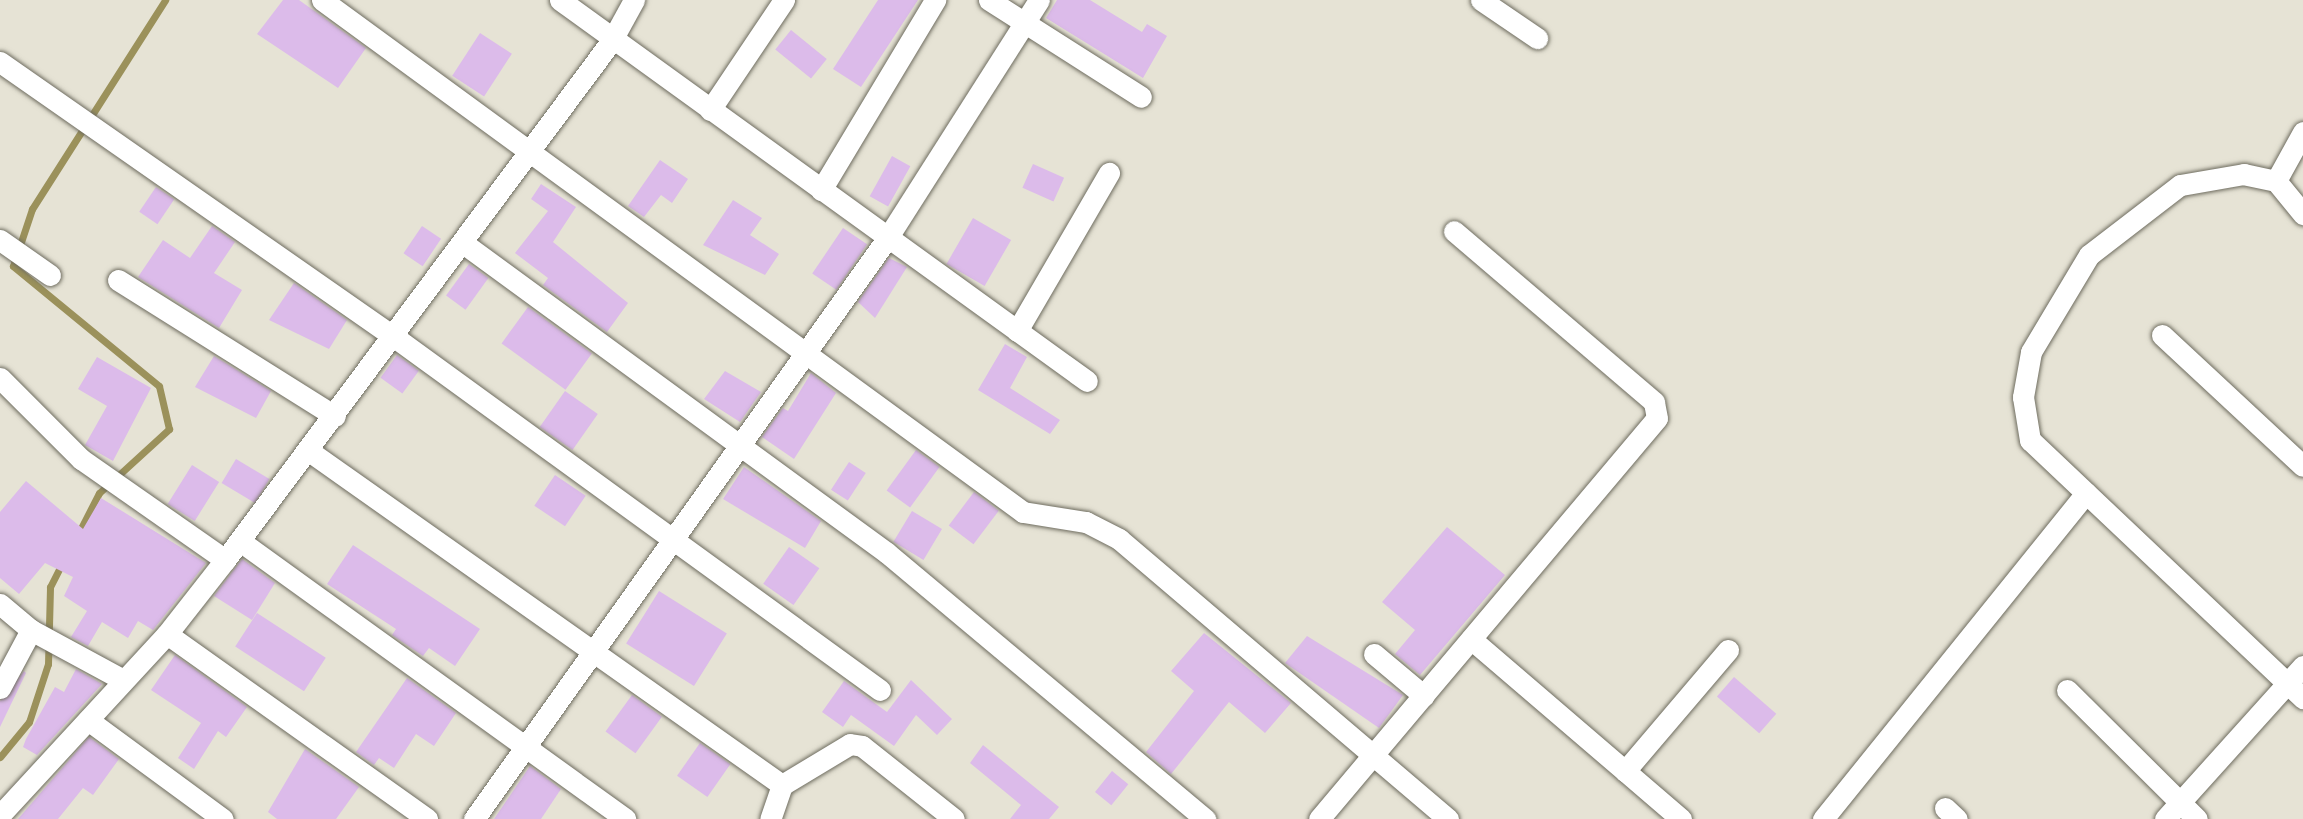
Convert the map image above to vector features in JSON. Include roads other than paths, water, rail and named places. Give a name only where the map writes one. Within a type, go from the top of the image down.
[{"type":"street","points":[[322,0],[1023,512],[1086,522],[1119,538],[1448,819]]},
{"type":"street","points":[[561,0],[612,40],[1087,382]]},
{"type":"street","points":[[0,815],[167,634],[240,541],[612,40],[634,0]]},
{"type":"street","points":[[710,110],[784,0]]},
{"type":"street","points":[[821,190],[935,0]]},
{"type":"street","points":[[989,0],[1023,25],[1141,97]]},
{"type":"street","points":[[474,819],[741,448],[888,237],[1039,0]]},
{"type":"street","points":[[1481,0],[1537,38]]},
{"type":"street","points":[[0,62],[393,335],[880,690]]},
{"type":"street","points":[[2276,181],[2303,132]]},
{"type":"street","points":[[1017,331],[1110,173]]},
{"type":"street","points":[[2303,214],[2276,181],[2244,174],[2180,185],[2089,255],[2031,352],[2023,397],[2030,440],[2303,698]]},
{"type":"street","points":[[1319,819],[1657,418],[1654,402],[1454,231]]},
{"type":"street","points":[[2,242],[50,275]]},
{"type":"street","points":[[463,243],[887,553],[1205,819]]},
{"type":"street","points":[[118,280],[335,416]]},
{"type":"street","points":[[2162,335],[2303,466]]},
{"type":"street","points":[[0,378],[100,472],[225,559]]},
{"type":"street","points":[[309,451],[782,785]]},
{"type":"street","points":[[1823,819],[2086,493]]},
{"type":"street","points":[[240,541],[625,819]]},
{"type":"street","points":[[0,604],[33,631],[123,680]]},
{"type":"street","points":[[0,688],[33,631]]},
{"type":"street","points":[[167,634],[427,819]]},
{"type":"street","points":[[1471,639],[1681,819]]},
{"type":"street","points":[[1625,771],[1728,650]]},
{"type":"street","points":[[1374,654],[1424,696]]},
{"type":"street","points":[[2165,819],[2303,666]]},
{"type":"street","points":[[2067,690],[2197,819]]},
{"type":"street","points":[[88,720],[223,819]]},
{"type":"street","points":[[771,819],[782,785],[850,744],[862,746],[954,819]]},
{"type":"waterway","points":[[78,534],[99,493],[169,429],[159,386],[13,266],[32,209],[165,0]]},
{"type":"waterway","points":[[0,757],[29,722],[48,664],[50,587],[62,563]]}]
